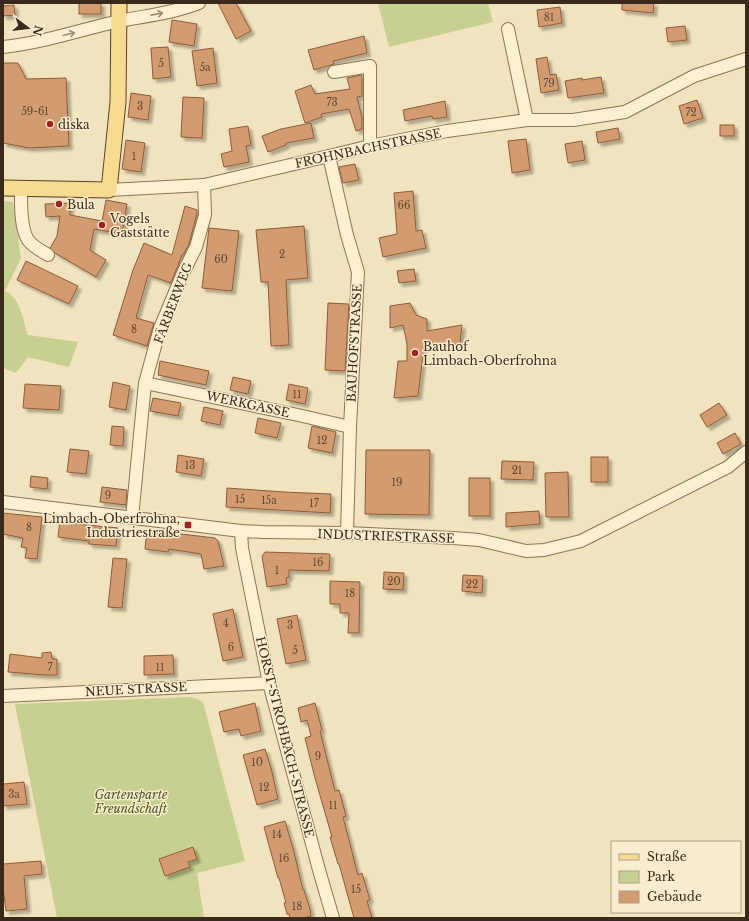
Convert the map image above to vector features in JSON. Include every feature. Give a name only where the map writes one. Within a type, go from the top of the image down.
[{"type":"main road","points":[[109,190],[118,102],[119,3]]},
{"type":"main road","name":"FROHNBACHSTRASSE","points":[[3,188],[109,190]]},
{"type":"street","points":[[3,47],[25,45],[119,21],[182,9],[199,3]]},
{"type":"street","points":[[508,30],[527,120]]},
{"type":"street","name":"FROHNBACHSTRASSE","points":[[109,190],[204,185],[370,146],[447,131],[527,120],[573,120],[625,112],[694,76],[746,59]]},
{"type":"street","points":[[334,72],[370,66],[370,146]]},
{"type":"street","name":"BAUHOFSTRASSE","points":[[329,156],[347,235],[358,272],[350,428],[347,533]]},
{"type":"street","name":"FÄRBERWEG","points":[[132,518],[145,383],[160,328],[183,273],[196,247],[206,215],[204,185]]},
{"type":"street","points":[[21,188],[21,211],[26,236],[31,243],[48,255]]},
{"type":"street","name":"WERKGASSE","points":[[145,383],[350,428]]},
{"type":"street","name":"INDUSTRIESTRASSE","points":[[3,502],[241,531],[347,533],[479,540],[526,551],[544,550],[581,541],[728,467],[746,452]]},
{"type":"street","name":"HORST-STROHBACH-STRASSE","points":[[241,531],[242,548],[269,683],[333,918]]},
{"type":"street","name":"NEUE STRASSE","points":[[3,696],[269,683]]},
{"type":"green space","points":[[378,3],[488,3],[493,22],[389,47]]},
{"type":"green space","points":[[3,201],[13,202],[21,258],[5,291],[15,299],[18,304],[28,335],[78,342],[69,367],[28,357],[16,373],[3,368]]},
{"type":"green space","name":"Gartensparte Freundschaft","points":[[192,697],[203,702],[245,861],[197,873],[204,918],[57,918],[15,704]]},
{"type":"building","points":[[79,3],[101,3],[101,14],[79,14]]},
{"type":"building","points":[[218,3],[236,3],[251,31],[236,39]]},
{"type":"building","points":[[622,3],[654,3],[653,13],[622,10]]},
{"type":"building","points":[[14,5],[15,15],[3,16],[3,6]]},
{"type":"building","points":[[560,7],[562,23],[539,27],[537,10]]},
{"type":"building","points":[[172,20],[197,24],[194,46],[169,42]]},
{"type":"building","points":[[685,26],[687,40],[668,42],[666,28]]},
{"type":"building","points":[[364,36],[367,53],[333,61],[334,64],[314,70],[308,50]]},
{"type":"building","points":[[168,47],[171,77],[153,79],[151,48]]},
{"type":"building","points":[[213,48],[217,83],[197,86],[192,51]]},
{"type":"building","points":[[547,57],[550,75],[556,74],[559,90],[541,93],[536,59]]},
{"type":"building","points":[[3,63],[18,63],[26,79],[66,78],[69,146],[29,148],[3,143]]},
{"type":"building","points":[[362,75],[362,96],[357,97],[362,118],[362,129],[356,131],[349,109],[321,114],[322,117],[305,123],[295,91],[311,85],[315,94],[350,89],[347,78]]},
{"type":"building","points":[[601,77],[604,93],[568,98],[565,81]]},
{"type":"building","points":[[131,93],[151,96],[148,120],[128,117]]},
{"type":"building","points":[[183,97],[204,98],[202,138],[181,137]]},
{"type":"building","points":[[697,100],[703,118],[684,124],[679,106]]},
{"type":"building","points":[[445,101],[447,117],[433,119],[432,116],[405,121],[403,110]]},
{"type":"building","points":[[311,123],[314,138],[286,143],[286,145],[268,152],[262,136],[281,129]]},
{"type":"building","points":[[720,125],[734,125],[734,136],[720,136]]},
{"type":"building","points":[[248,126],[251,145],[246,146],[249,162],[224,167],[221,154],[232,151],[229,129]]},
{"type":"building","points":[[618,128],[620,139],[598,143],[596,132]]},
{"type":"building","points":[[526,139],[530,170],[512,173],[508,141]]},
{"type":"building","points":[[126,140],[145,143],[141,172],[122,169]]},
{"type":"building","points":[[582,141],[585,160],[568,163],[565,144]]},
{"type":"building","points":[[355,164],[359,180],[343,183],[339,167]]},
{"type":"building","points":[[413,191],[416,231],[422,230],[426,248],[383,257],[379,238],[397,234],[394,193]]},
{"type":"building","points":[[106,200],[127,204],[122,234],[94,229],[90,250],[106,260],[96,277],[55,253],[50,248],[57,236],[60,216],[46,217],[45,204],[70,203],[70,215],[102,221]]},
{"type":"building","points":[[185,206],[197,210],[189,244],[182,255],[171,283],[148,275],[136,318],[154,323],[147,346],[113,335],[133,270],[144,243],[172,255]]},
{"type":"building","points":[[304,226],[308,278],[286,280],[289,345],[271,346],[268,282],[261,282],[256,230]]},
{"type":"building","points":[[209,228],[239,231],[232,291],[202,288]]},
{"type":"building","points":[[26,261],[78,286],[69,304],[17,280]]},
{"type":"building","points":[[414,269],[416,281],[399,283],[397,271]]},
{"type":"building","points":[[328,303],[349,304],[345,371],[325,370]]},
{"type":"building","name":"Bauhof Limbach-Oberfrohna","points":[[410,303],[416,315],[427,319],[427,331],[462,325],[460,344],[424,346],[418,396],[394,398],[398,361],[407,361],[407,344],[403,325],[390,328],[390,306]]},
{"type":"building","points":[[160,361],[209,371],[206,385],[158,375]]},
{"type":"building","points":[[233,377],[251,381],[248,394],[230,390]]},
{"type":"building","points":[[113,382],[130,386],[126,410],[109,407]]},
{"type":"building","points":[[25,384],[61,386],[59,410],[23,408]]},
{"type":"building","points":[[289,384],[308,388],[305,404],[286,400]]},
{"type":"building","points":[[153,398],[181,403],[178,416],[150,411]]},
{"type":"building","points":[[719,403],[727,415],[707,427],[700,415]]},
{"type":"building","points":[[204,407],[223,411],[220,425],[201,421]]},
{"type":"building","points":[[258,418],[281,423],[277,438],[255,433]]},
{"type":"building","points":[[112,426],[124,427],[123,446],[110,445]]},
{"type":"building","points":[[312,426],[336,432],[332,453],[308,448]]},
{"type":"building","points":[[735,433],[741,444],[723,454],[717,443]]},
{"type":"building","points":[[70,449],[89,451],[86,474],[67,472]]},
{"type":"building","points":[[366,450],[430,450],[429,515],[365,514]]},
{"type":"building","points":[[178,455],[204,459],[201,476],[176,472]]},
{"type":"building","points":[[591,457],[608,457],[608,482],[591,482]]},
{"type":"building","points":[[502,461],[534,462],[533,480],[501,479]]},
{"type":"building","points":[[568,472],[569,517],[546,517],[545,473]]},
{"type":"building","points":[[31,476],[48,478],[47,489],[30,487]]},
{"type":"building","points":[[469,478],[490,478],[490,516],[469,516]]},
{"type":"building","points":[[102,487],[127,490],[126,505],[100,502]]},
{"type":"building","points":[[227,488],[331,494],[330,513],[226,507]]},
{"type":"building","points":[[539,511],[540,524],[506,527],[506,513]]},
{"type":"building","points":[[3,513],[42,517],[37,559],[25,558],[27,548],[21,547],[23,538],[3,534]]},
{"type":"building","points":[[60,520],[76,524],[118,528],[116,546],[89,544],[89,541],[58,537]]},
{"type":"building","points":[[147,530],[215,538],[218,541],[224,566],[204,569],[201,554],[169,549],[168,552],[145,549]]},
{"type":"building","points":[[265,552],[330,554],[329,571],[289,570],[289,577],[286,578],[287,584],[267,587],[262,556]]},
{"type":"building","points":[[113,558],[127,559],[122,608],[108,607]]},
{"type":"building","points":[[384,572],[404,573],[403,590],[383,589]]},
{"type":"building","points":[[463,575],[483,576],[482,593],[462,591]]},
{"type":"building","points":[[330,581],[360,582],[359,633],[348,633],[349,613],[340,613],[340,604],[330,604]]},
{"type":"building","points":[[233,609],[243,657],[223,661],[213,614]]},
{"type":"building","points":[[297,615],[306,660],[286,664],[277,619]]},
{"type":"building","points":[[51,652],[52,659],[57,659],[57,675],[8,672],[10,654],[42,658],[42,653]]},
{"type":"building","points":[[173,655],[174,674],[144,675],[144,656]]},
{"type":"building","points":[[255,703],[261,731],[241,736],[239,729],[224,732],[219,712]]},
{"type":"building","points":[[315,703],[322,730],[320,731],[335,791],[339,790],[346,816],[343,817],[358,875],[362,873],[370,900],[367,901],[372,918],[354,918],[330,837],[332,837],[305,738],[311,736],[307,720],[301,722],[298,708]]},
{"type":"building","points":[[265,749],[278,799],[257,805],[243,755]]},
{"type":"building","points":[[24,782],[27,804],[3,806],[3,784]]},
{"type":"building","points":[[285,821],[303,890],[310,909],[311,916],[303,918],[290,918],[289,914],[287,914],[284,903],[286,903],[264,827]]},
{"type":"building","points":[[193,847],[197,859],[188,862],[190,867],[165,876],[159,859]]},
{"type":"building","points":[[41,861],[42,874],[24,876],[27,909],[6,911],[3,888],[3,864]]},
{"type":"place","name":"diska","points":[[50,124]]},
{"type":"place","name":"Bula","points":[[59,204]]},
{"type":"place","name":"Vogels Gaststätte","points":[[102,225]]},
{"type":"place","name":"Bauhof Limbach-Oberfrohna","points":[[415,353]]},
{"type":"place","name":"Limbach-Oberfrohna, Industriestraße","points":[[188,525]]}]
